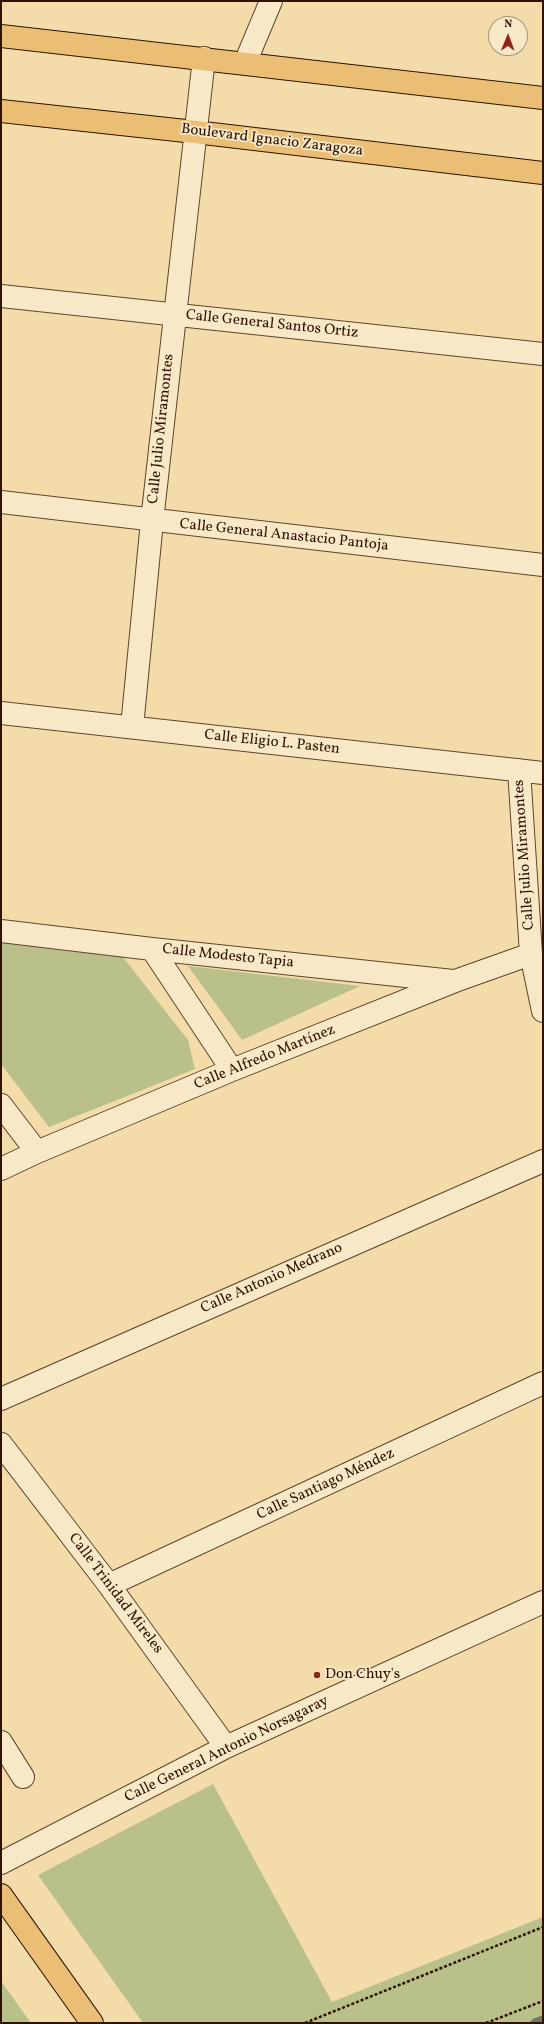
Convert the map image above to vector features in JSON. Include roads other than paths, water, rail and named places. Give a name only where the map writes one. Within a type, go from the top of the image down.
[{"type":"main road","points":[[1,36],[204,58],[543,98]]},
{"type":"main road","name":"Boulevard Ignacio Zaragoza","points":[[1,111],[543,173]]},
{"type":"main road","points":[[1,1895],[92,2023]]},
{"type":"street","points":[[245,63],[271,1]]},
{"type":"street","name":"Calle Julio Miramontes","points":[[132,727],[152,521],[204,58]]},
{"type":"street","name":"Calle General Santos Ortiz","points":[[1,296],[543,354]]},
{"type":"street","name":"Calle General Anastacio Pantoja","points":[[1,502],[152,521],[543,565]]},
{"type":"street","name":"Calle Eligio L. Pasten","points":[[1,713],[543,773]]},
{"type":"street","name":"Calle Julio Miramontes","points":[[519,770],[531,954],[543,1011]]},
{"type":"street","name":"Calle Modesto Tapia","points":[[1,930],[152,949],[455,981]]},
{"type":"street","points":[[152,949],[232,1070]]},
{"type":"street","name":"Calle Alfredo Martínez","points":[[1,1169],[37,1152],[232,1070],[455,981],[531,954]]},
{"type":"street","points":[[1,1105],[37,1152]]},
{"type":"street","name":"Calle Antonio Medrano","points":[[1,1399],[543,1161]]},
{"type":"street","name":"Calle Santiago Méndez","points":[[109,1585],[543,1384]]},
{"type":"street","name":"Calle Trinidad Mireles","points":[[1,1444],[109,1585],[226,1747]]},
{"type":"street","name":"Calle General Antonio Norsagaray","points":[[1,1863],[226,1747],[543,1602]]},
{"type":"street","points":[[1,1742],[23,1777]]},
{"type":"waterway","points":[[535,2023],[543,2020]]},
{"type":"place","name":"Don Chuy's","points":[[317,1675]]}]
